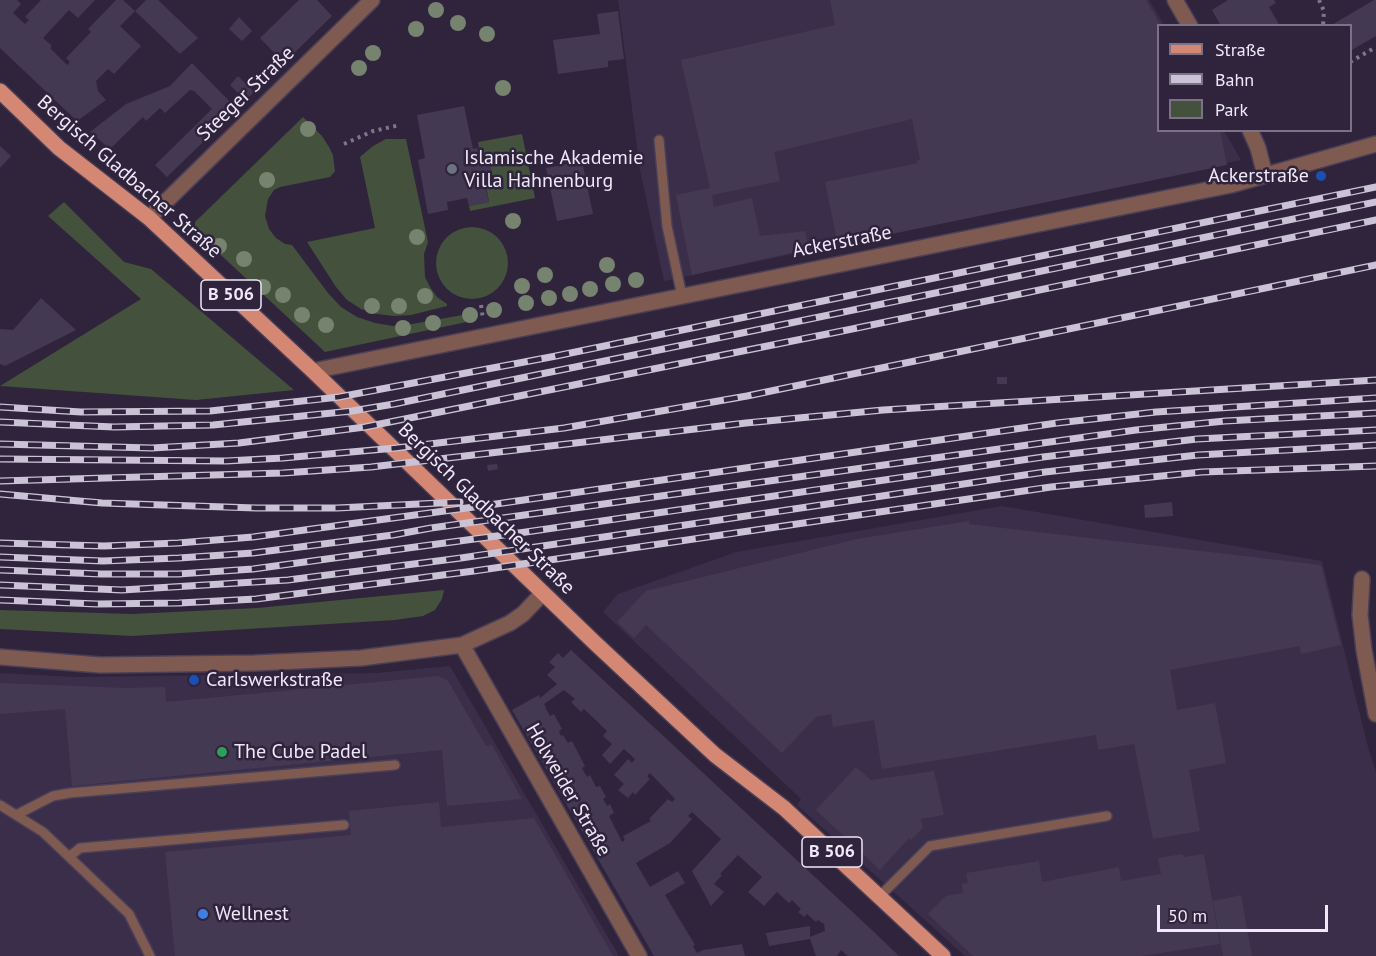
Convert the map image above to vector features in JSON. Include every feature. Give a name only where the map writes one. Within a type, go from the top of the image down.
[{"type":"main road","name":"Bergisch Gladbacher Straße","points":[[1,95],[59,148],[149,218],[313,371],[715,755],[784,808],[943,956]]},
{"type":"street","name":"Steeger Straße","points":[[149,218],[372,0]]},
{"type":"street","points":[[1175,0],[1189,24]]},
{"type":"street","points":[[1251,132],[1258,148],[1265,176]]},
{"type":"street","name":"Ackerstraße","points":[[313,371],[1231,185],[1376,144]]},
{"type":"street","points":[[1362,579],[1361,624],[1376,714]]},
{"type":"street","points":[[0,657],[100,665],[255,663],[362,658],[462,645],[510,623],[523,614],[543,593]]},
{"type":"street","name":"Holweider Straße","points":[[462,645],[639,956]]},
{"type":"lane","points":[[659,140],[667,226],[682,296]]},
{"type":"lane","points":[[16,815],[53,796],[70,793],[395,765]]},
{"type":"lane","points":[[0,805],[43,832],[129,914],[150,956]]},
{"type":"lane","points":[[880,896],[930,846],[1107,816]]},
{"type":"lane","points":[[69,857],[80,849],[344,825]]},
{"type":"path","points":[[1319,0],[1324,11],[1323,24]]},
{"type":"path","points":[[1352,61],[1376,47]]},
{"type":"path","points":[[344,144],[373,131],[400,125]]},
{"type":"shaded area","points":[[618,0],[1149,0],[1163,24],[1157,24],[1157,132],[1225,132],[1241,160],[664,281],[640,170]]},
{"type":"shaded area","points":[[1002,506],[1322,561],[1376,772],[1376,956],[965,956],[797,805],[801,799],[603,612],[618,594],[736,552]]},
{"type":"shaded area","points":[[450,666],[619,956],[0,956],[0,673],[76,677],[376,673]]},
{"type":"green space","points":[[303,117],[322,136],[329,147],[333,155],[335,171],[330,177],[274,190],[268,199],[265,216],[269,229],[276,238],[285,244],[292,245],[328,293],[341,307],[357,317],[393,326],[474,313],[476,320],[325,352],[195,231],[195,222]]},
{"type":"green space","points":[[522,134],[535,198],[470,211],[469,206],[489,202],[486,185],[494,183],[490,164],[482,165],[478,142]]},
{"type":"green space","points":[[386,139],[406,139],[428,242],[424,254],[425,277],[437,297],[447,306],[411,315],[394,316],[361,309],[347,300],[336,287],[307,242],[375,228],[360,157]]},
{"type":"green space","points":[[64,202],[124,262],[151,269],[294,390],[196,400],[0,386],[141,299],[48,216]]},
{"type":"green space","points":[[472,227],[492,233],[502,243],[508,263],[502,283],[492,293],[472,299],[452,293],[442,283],[436,263],[442,243],[452,233]]},
{"type":"green space","points":[[444,590],[442,599],[435,610],[423,616],[395,620],[132,636],[0,629],[0,610],[132,614],[257,608]]},
{"type":"building","points":[[0,0],[17,0],[21,4],[13,13],[25,24],[29,20],[25,17],[41,0],[95,0],[78,18],[69,10],[43,38],[67,65],[70,62],[66,58],[91,32],[88,29],[116,0],[123,0],[135,11],[120,26],[141,46],[114,74],[108,69],[96,81],[98,91],[106,100],[77,121],[0,48]]},
{"type":"building","points":[[146,0],[158,0],[198,38],[180,54],[135,11]]},
{"type":"building","points":[[299,0],[317,0],[332,16],[284,63],[260,38]]},
{"type":"building","points":[[830,0],[1146,0],[1160,24],[1157,24],[1157,132],[1220,132],[1227,165],[838,245],[825,182],[918,163],[917,160],[920,160],[912,119],[774,152],[780,181],[712,195],[714,207],[752,198],[760,236],[805,231],[809,249],[692,275],[676,195],[710,188],[681,60],[835,25]]},
{"type":"building","points":[[1228,0],[1274,0],[1276,3],[1269,7],[1279,24],[1220,24],[1212,10]]},
{"type":"building","points":[[1376,0],[1376,36],[1352,50],[1352,24],[1333,24]]},
{"type":"building","points":[[618,11],[624,59],[608,61],[608,67],[558,74],[553,40],[600,34],[597,14]]},
{"type":"building","points":[[239,17],[252,31],[242,41],[229,29]]},
{"type":"building","points":[[192,63],[237,109],[167,177],[155,165],[212,109],[194,91],[190,90],[165,113],[160,108],[146,121],[143,117],[110,149],[90,132],[126,104],[170,86]]},
{"type":"building","points":[[238,76],[254,92],[238,108],[232,101],[239,94],[230,85]]},
{"type":"building","points":[[464,106],[473,149],[478,148],[482,166],[490,164],[493,183],[485,184],[489,202],[469,206],[467,198],[447,202],[448,210],[428,214],[418,160],[425,158],[417,115]]},
{"type":"building","points":[[0,146],[11,156],[0,168]]},
{"type":"building","points":[[582,161],[593,214],[557,221],[546,168]]},
{"type":"building","points":[[41,298],[76,330],[5,366],[0,364],[0,329],[13,330]]},
{"type":"building","points":[[997,377],[1007,377],[1007,384],[997,384]]},
{"type":"building","points":[[497,464],[498,469],[488,471],[487,465]]},
{"type":"building","points":[[1172,502],[1173,516],[1145,518],[1144,505]]},
{"type":"building","points":[[969,521],[969,524],[1321,565],[1341,645],[1301,654],[1300,646],[1170,670],[1177,710],[1215,703],[1226,763],[1189,770],[1200,831],[1153,839],[1134,744],[1098,750],[1096,735],[882,769],[874,720],[833,727],[831,714],[816,717],[782,753],[646,625],[634,638],[617,622],[646,591],[857,539]]},
{"type":"building","points":[[571,650],[899,956],[848,956],[841,950],[837,956],[816,956],[810,939],[769,946],[766,933],[810,926],[810,937],[825,931],[824,924],[818,920],[816,922],[807,914],[804,917],[798,912],[801,909],[792,900],[789,903],[777,892],[764,906],[748,892],[762,877],[738,855],[714,884],[724,892],[711,906],[692,871],[721,839],[692,812],[688,816],[692,819],[670,843],[636,863],[650,887],[678,871],[685,883],[665,895],[695,945],[693,946],[697,953],[742,944],[745,956],[654,956],[512,710],[539,695],[540,698],[557,684],[547,675],[555,667],[549,662],[558,653],[563,658]],"holes":[[[564,690],[575,699],[571,702],[581,712],[584,709],[607,731],[603,736],[612,744],[602,755],[610,764],[624,749],[635,759],[632,763],[628,759],[614,775],[624,784],[618,790],[628,798],[633,792],[635,795],[650,779],[647,776],[650,773],[675,799],[672,802],[668,799],[649,819],[651,821],[623,836],[625,840],[622,842],[609,816],[614,813],[610,804],[607,806],[603,799],[606,797],[600,786],[596,787],[590,775],[587,777],[582,768],[585,766],[572,741],[568,743],[563,735],[561,736],[559,731],[562,729],[554,714],[550,716],[544,704]]]},
{"type":"building","points":[[439,676],[448,681],[486,746],[492,745],[522,799],[447,806],[442,750],[72,786],[65,709],[0,714],[0,683],[126,688],[165,687],[166,702]]},
{"type":"building","points":[[856,767],[871,780],[934,771],[944,815],[921,819],[923,828],[911,840],[909,838],[880,870],[816,810]]},
{"type":"building","points":[[439,802],[441,827],[534,818],[613,956],[175,956],[165,852],[351,835],[349,811]]},
{"type":"building","points":[[1183,854],[1184,857],[1204,854],[1220,944],[1141,956],[973,956],[928,914],[946,896],[963,893],[962,884],[968,883],[966,873],[1039,861],[1042,882],[1119,867],[1121,881],[1161,874],[1158,858]]},
{"type":"building","points":[[1241,895],[1252,956],[1223,956],[1213,901]]},
{"type":"railway","points":[[0,407],[81,412],[210,411],[339,397],[556,356],[1376,187]]},
{"type":"railway","points":[[0,422],[114,427],[213,425],[352,411],[1376,202]]},
{"type":"railway","points":[[0,444],[152,448],[239,443],[365,427],[1376,220]]},
{"type":"railway","points":[[0,459],[226,461],[283,458],[396,448],[564,428],[747,396],[1376,265]]},
{"type":"railway","points":[[0,481],[283,473],[371,467],[746,423],[883,410],[1376,380]]},
{"type":"railway","points":[[0,543],[104,546],[253,537],[1057,423],[1156,412],[1376,398]]},
{"type":"railway","points":[[0,557],[103,561],[253,553],[1136,430],[1225,421],[1376,413]]},
{"type":"railway","points":[[0,570],[178,574],[253,569],[1043,457],[1197,439],[1376,430]]},
{"type":"railway","points":[[0,585],[122,590],[288,580],[461,558],[1045,472],[1198,455],[1376,445]]},
{"type":"railway","points":[[0,600],[97,604],[256,599],[474,571],[1051,487],[1202,472],[1376,466]]},
{"type":"railway","points":[[0,494],[102,503],[256,508],[337,508],[460,502]]},
{"type":"place","name":"Islamische Akademie Villa Hahnenburg","points":[[452,169]]},
{"type":"place","name":"Ackerstraße","points":[[1321,176]]},
{"type":"place","name":"Carlswerkstraße","points":[[194,680]]},
{"type":"place","name":"The Cube Padel","points":[[222,752]]},
{"type":"place","name":"Wellnest","points":[[203,914]]}]
